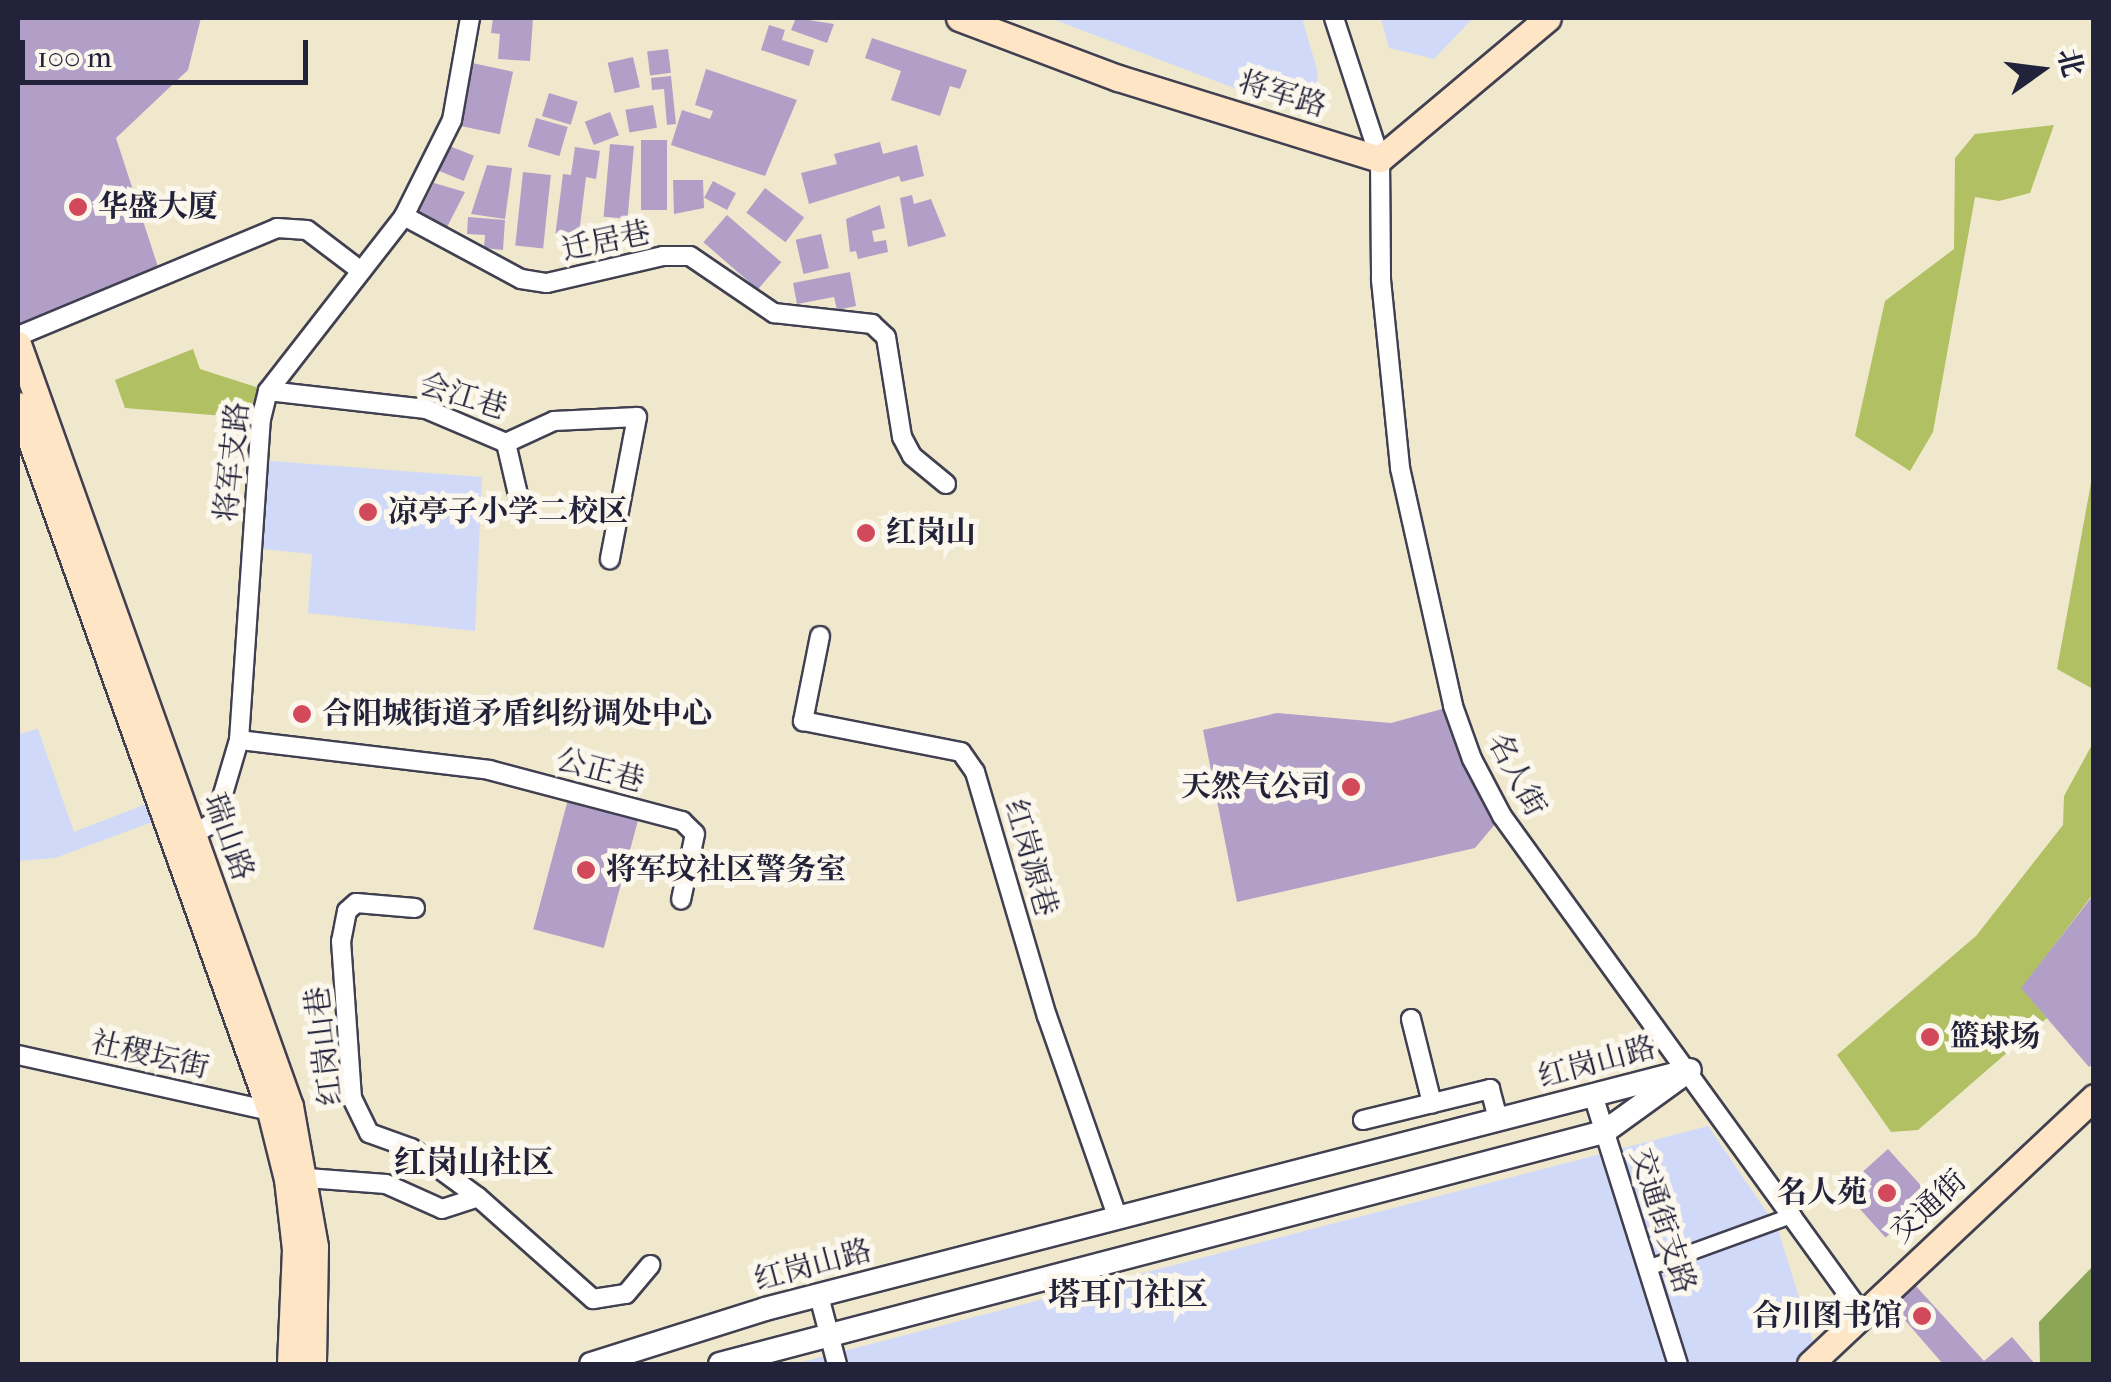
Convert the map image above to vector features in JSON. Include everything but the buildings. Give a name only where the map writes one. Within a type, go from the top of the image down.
[{"type":"main road","name":"将军路","points":[[959,18],[1118,78],[1380,159]]},
{"type":"main road","points":[[1380,159],[1548,18]]},
{"type":"main road","name":"瑞山路","points":[[18,340],[290,1106],[307,1178],[315,1247],[312,1364]]},
{"type":"main road","name":"瑞山路","points":[[18,405],[270,1111],[287,1179],[294,1249],[290,1364]]},
{"type":"main road","name":"交通街","points":[[1810,1364],[2094,1097]]},
{"type":"street","name":"将军支路","points":[[193,834],[215,820],[240,740],[261,419],[268,390],[404,216],[452,120],[470,18]]},
{"type":"street","name":"名人街","points":[[1334,18],[1380,159],[1392,414],[1452,706],[1502,816],[1690,1070],[1862,1315]]},
{"type":"street","name":"迁居巷","points":[[404,216],[521,279],[547,283],[663,256],[690,256],[774,313],[872,324],[886,337],[902,437],[912,456],[946,484]]},
{"type":"street","points":[[18,340],[277,228],[307,230],[361,271]]},
{"type":"street","name":"会江巷","points":[[268,390],[426,409],[506,442],[554,421],[637,417],[610,560]]},
{"type":"street","points":[[506,442],[519,499]]},
{"type":"street","name":"红岗源巷","points":[[820,636],[803,721],[961,752],[975,772],[1047,1016],[1117,1216]]},
{"type":"street","name":"公正巷","points":[[240,740],[488,770],[682,821],[695,834],[682,900]]},
{"type":"street","name":"红岗山巷","points":[[415,908],[356,903],[347,910],[341,941],[352,1098],[369,1133],[412,1148],[478,1197],[592,1298],[626,1294],[650,1265]]},
{"type":"street","points":[[1411,1019],[1432,1103]]},
{"type":"street","name":"社稷坛街","points":[[18,1055],[270,1111]]},
{"type":"street","name":"红岗山路","points":[[592,1364],[819,1296],[1117,1216],[1690,1070]]},
{"type":"street","name":"红岗山路","points":[[720,1364],[828,1332],[1604,1132],[1690,1070]]},
{"type":"street","points":[[1363,1120],[1490,1089],[1498,1120]]},
{"type":"street","name":"交通街支路","points":[[1593,1095],[1675,1363]]},
{"type":"street","points":[[307,1178],[386,1184],[442,1209],[478,1197]]},
{"type":"street","points":[[1648,1268],[1794,1215]]},
{"type":"street","points":[[819,1296],[837,1364]]},
{"type":"shaded area","points":[[1050,18],[1302,18],[1318,73],[1316,89],[1307,99],[1263,99]]},
{"type":"shaded area","points":[[1381,18],[1473,18],[1434,59],[1389,48]]},
{"type":"shaded area","name":"凉亭子小学二校区","points":[[258,460],[482,477],[475,631],[308,613],[312,554],[252,548]]},
{"type":"shaded area","points":[[38,729],[74,832],[159,799],[166,817],[55,858],[18,861],[18,734]]},
{"type":"shaded area","points":[[1708,1126],[1777,1227],[1817,1354],[1789,1364],[794,1364]]},
{"type":"green space","points":[[2054,125],[2030,193],[1999,201],[1975,197],[1933,432],[1910,471],[1855,436],[1885,301],[1954,249],[1955,158],[1975,134]]},
{"type":"green space","points":[[193,349],[200,369],[268,391],[261,419],[125,408],[115,380]]},
{"type":"green space","points":[[2093,472],[2093,689],[2057,669]]},
{"type":"green space","points":[[2093,743],[2093,894],[2022,988],[2047,1018],[1918,1130],[1891,1132],[1837,1055],[1976,936],[2063,825],[2064,796]]},
{"type":"green space","points":[[2093,1266],[2093,1364],[2040,1364],[2039,1322]]},
{"type":"place","name":"华盛大厦","points":[[78,207]]},
{"type":"place","name":"凉亭子小学二校区","points":[[368,512]]},
{"type":"place","name":"红岗山","points":[[866,533]]},
{"type":"place","name":"合阳城街道矛盾纠纷调处中心","points":[[302,714]]},
{"type":"place","name":"天然气公司","points":[[1351,787]]},
{"type":"place","name":"将军坟社区警务室","points":[[586,870]]},
{"type":"place","name":"篮球场","points":[[1930,1037]]},
{"type":"place","name":"名人苑","points":[[1887,1193]]},
{"type":"place","name":"合川图书馆","points":[[1922,1316]]},
{"type":"district","name":"红岗山社区","points":[[474,1163]]},
{"type":"district","name":"塔耳门社区","points":[[1128,1295]]}]
